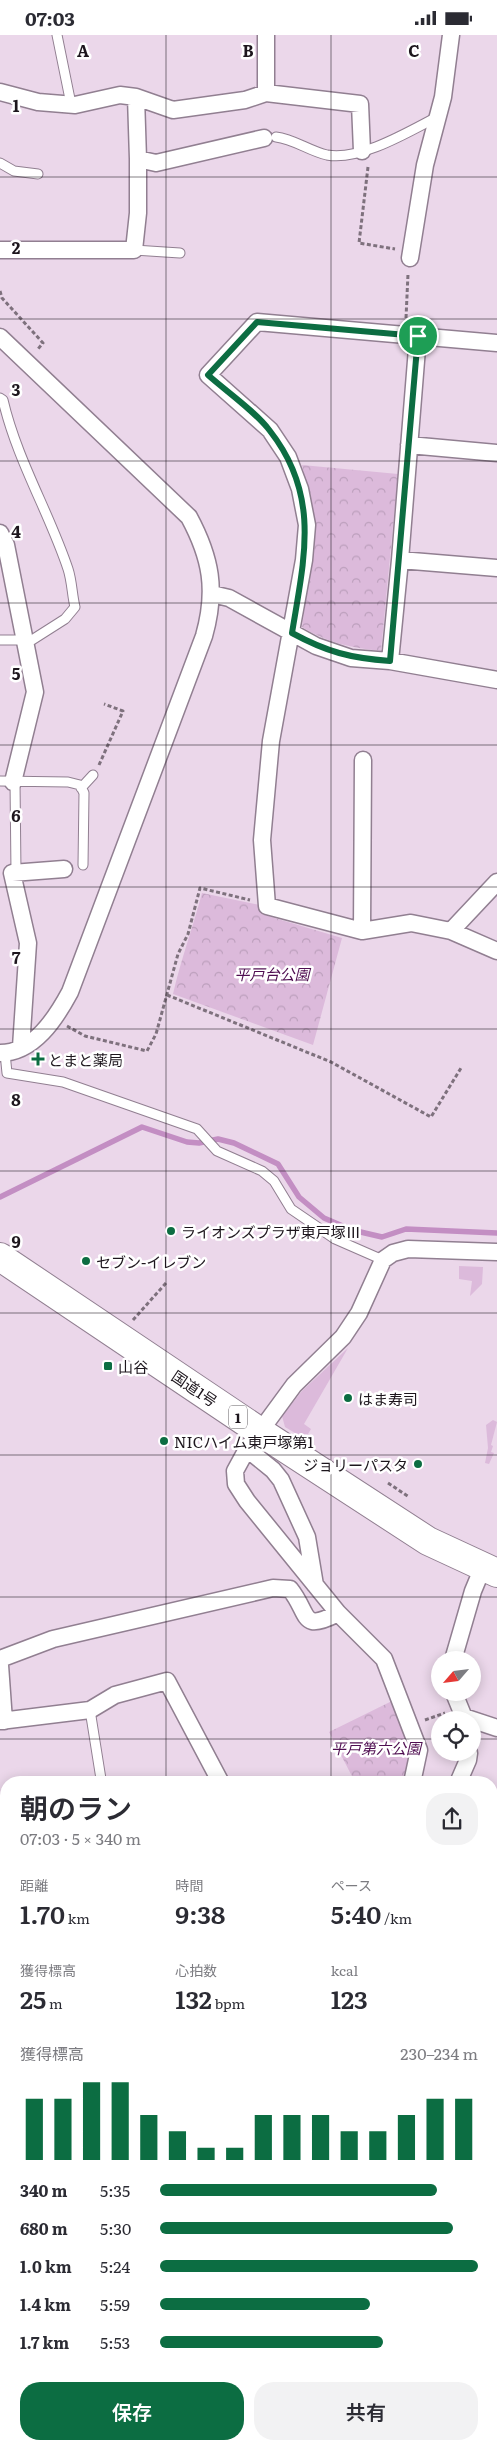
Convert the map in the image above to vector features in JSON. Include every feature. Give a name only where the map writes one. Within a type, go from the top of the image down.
[{"type":"highway","name":"国道1号","points":[[0,1257],[253,1440],[428,1541],[490,1570]]},
{"type":"street","points":[[266,35],[266,93]]},
{"type":"street","points":[[410,258],[416,207],[443,97],[451,35]]},
{"type":"street","points":[[0,92],[38,102],[71,104],[120,95],[136,97],[172,110],[245,100],[266,93],[360,103],[365,158]]},
{"type":"street","points":[[0,250],[134,250],[138,213],[136,97]]},
{"type":"street","points":[[138,159],[156,163],[270,138]]},
{"type":"street","points":[[497,343],[412,331],[257,322],[208,375],[270,430],[288,457],[300,489],[307,525],[304,559],[292,633],[271,741],[262,840],[267,906],[362,931],[411,923],[451,931],[497,951]]},
{"type":"street","points":[[390,661],[409,445],[412,331]]},
{"type":"street","points":[[0,337],[189,517],[202,541],[209,567],[212,594],[210,614],[204,636],[70,992],[56,1019],[39,1037],[21,1047],[3,1053]]},
{"type":"street","points":[[409,445],[497,453]]},
{"type":"street","points":[[0,533],[6,545],[35,692],[9,782]]},
{"type":"street","points":[[400,559],[497,567]]},
{"type":"street","points":[[212,594],[229,598],[316,645],[351,658],[390,661],[497,680]]},
{"type":"street","points":[[362,759],[362,931]]},
{"type":"street","points":[[21,1047],[28,943],[12,873],[64,869]]},
{"type":"street","points":[[451,931],[497,882]]},
{"type":"street","points":[[414,1776],[420,1750],[384,1659],[338,1613],[236,1485],[235,1471],[253,1440],[294,1385],[343,1337],[359,1313],[383,1260],[393,1253],[408,1249],[497,1251]]},
{"type":"street","points":[[253,1440],[281,1480],[307,1537],[316,1585]]},
{"type":"street","points":[[456,1651],[473,1591],[490,1570]]},
{"type":"street","points":[[0,1659],[53,1639],[273,1588],[290,1589],[298,1598],[306,1618],[313,1622],[319,1623],[338,1613]]},
{"type":"street","points":[[0,1665],[2,1721],[90,1710],[115,1695],[167,1681],[217,1776]]},
{"type":"street","points":[[481,1723],[497,1728]]},
{"type":"street","points":[[461,1776],[468,1761]]},
{"type":"lane","points":[[57,35],[71,104]]},
{"type":"lane","points":[[270,138],[286,138],[327,155],[365,158],[391,140],[437,117]]},
{"type":"lane","points":[[0,163],[14,171],[38,174]]},
{"type":"lane","points":[[134,250],[180,253]]},
{"type":"lane","points":[[0,398],[3,400],[14,442],[68,570],[74,607],[65,619],[32,639],[0,639]]},
{"type":"lane","points":[[81,788],[93,775]]},
{"type":"lane","points":[[16,873],[9,782],[68,782],[80,785],[84,793],[83,865]]},
{"type":"lane","points":[[3,1053],[8,1073],[63,1082],[197,1129],[217,1151],[262,1171],[274,1181],[291,1209],[335,1239],[383,1260]]},
{"type":"lane","points":[[90,1710],[101,1776]]},
{"type":"path","points":[[365,158],[359,243],[410,258],[412,331]]},
{"type":"path","points":[[0,291],[2,298],[16,311],[27,327]]},
{"type":"path","points":[[104,704],[123,711],[104,755]]},
{"type":"path","points":[[69,1027],[85,1036],[147,1051],[156,1034],[178,954],[188,934],[200,888],[267,903]]},
{"type":"path","points":[[167,995],[331,1062],[431,1117],[462,1068]]},
{"type":"path","points":[[130,1325],[166,1283]]},
{"type":"path","points":[[388,1483],[409,1497]]},
{"type":"path","points":[[419,1721],[431,1720]]},
{"type":"green space","points":[[302,465],[398,474],[381,651],[340,644],[311,633],[302,627],[316,525]]},
{"type":"green space","name":"平戸台公園","points":[[202,893],[260,905],[261,914],[342,938],[313,1045],[173,994]]},
{"type":"green space","points":[[459,1266],[483,1267],[482,1284],[470,1296],[472,1281],[459,1279]]},
{"type":"green space","points":[[348,1348],[304,1424],[311,1429],[305,1439],[285,1427],[282,1416],[302,1391]]},
{"type":"green space","points":[[493,1420],[497,1422],[491,1445],[493,1446],[491,1452],[494,1453],[489,1464],[485,1463],[488,1448],[486,1425]]},
{"type":"green space","name":"平戸第六公園","points":[[394,1700],[413,1749],[408,1776],[352,1776],[329,1732]]},
{"type":"waterway","points":[[0,1197],[142,1127],[187,1142],[199,1143],[218,1139],[234,1143],[278,1164],[299,1197],[324,1218],[352,1230],[382,1237],[406,1229],[497,1233]]},
{"type":"place","name":"とまと薬局","points":[[38,1059]]},
{"type":"place","name":"ライオンズプラザ東戸塚Ⅲ","points":[[171,1231]]},
{"type":"place","name":"セブン-イレブン","points":[[86,1261]]},
{"type":"place","name":"山谷","points":[[108,1366]]},
{"type":"place","name":"はま寿司","points":[[348,1398]]},
{"type":"place","name":"NICハイム東戸塚第1","points":[[164,1441]]},
{"type":"place","name":"ジョリーパスタ","points":[[418,1464]]},
{"type":"route","points":[[257,322],[418,336],[390,661],[351,658],[316,645],[292,633],[304,559],[307,525],[300,489],[288,457],[270,430],[208,375],[257,322]]}]
